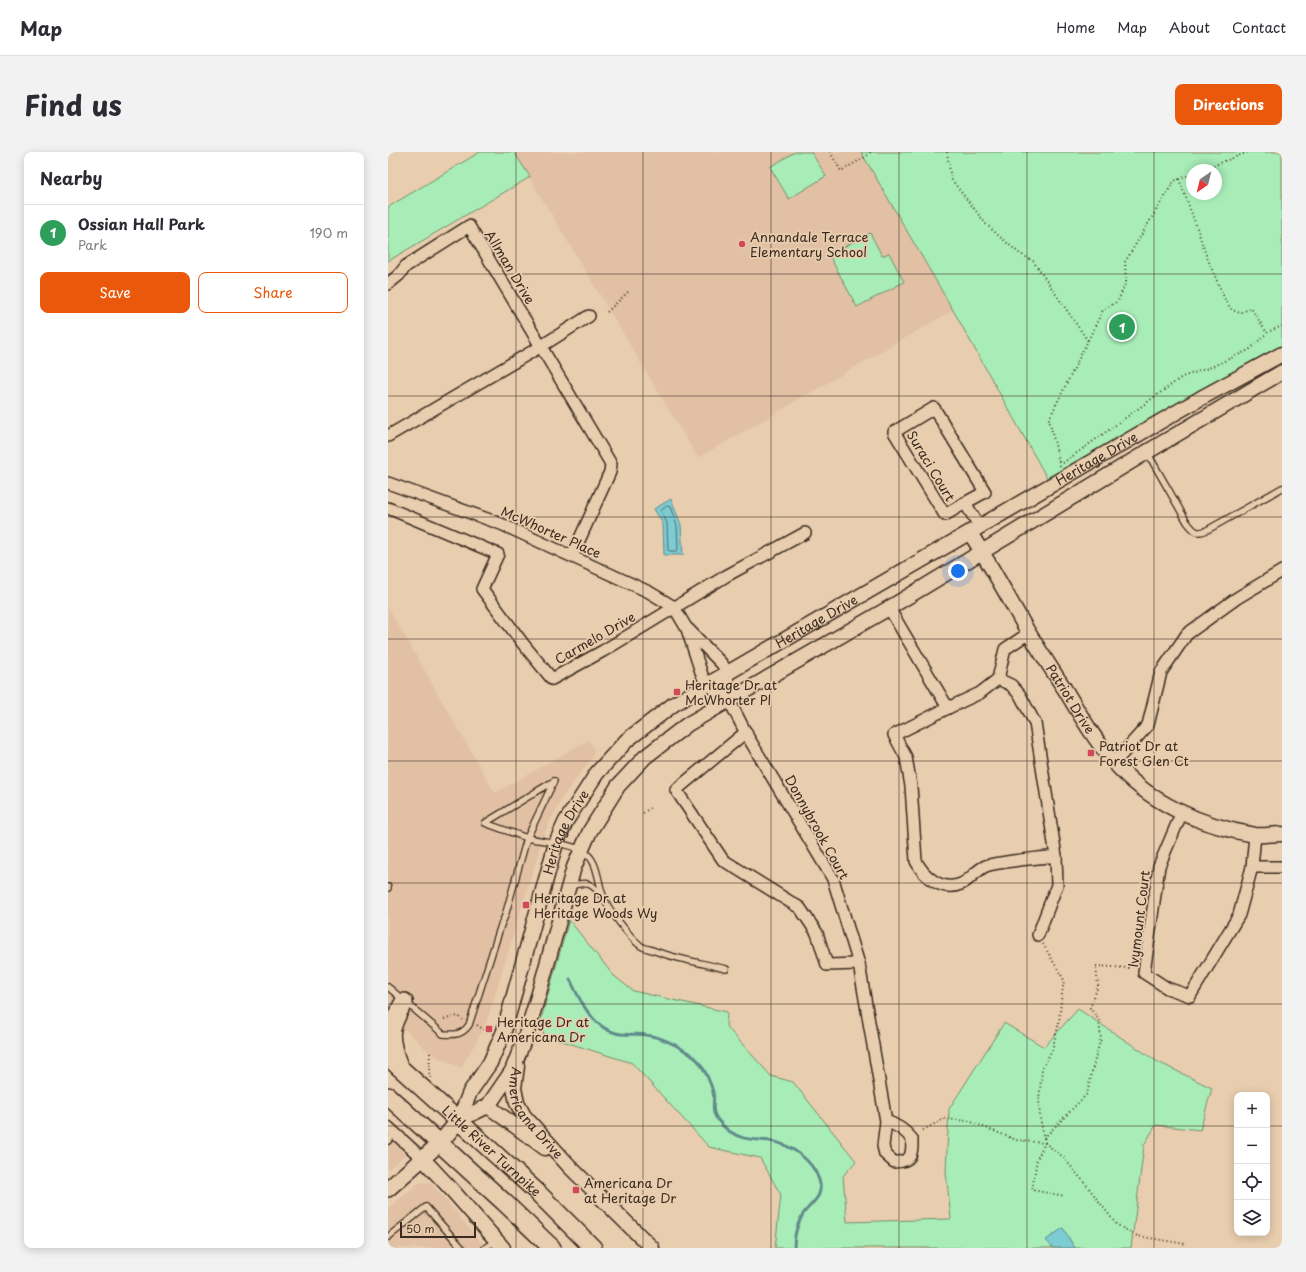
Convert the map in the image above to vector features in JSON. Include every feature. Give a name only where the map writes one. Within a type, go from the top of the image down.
[{"type":"main road","points":[[393,1062],[388,1040],[389,1029],[404,1002]]},
{"type":"main road","name":"Little River Turnpike","points":[[393,1062],[459,1120],[594,1248]]},
{"type":"main road","points":[[388,1096],[552,1248]]},
{"type":"main road","points":[[388,1189],[440,1143],[459,1120]]},
{"type":"street","name":"Allman Drive","points":[[388,284],[406,266],[469,226],[611,464],[610,472],[572,556]]},
{"type":"street","points":[[388,436],[589,316]]},
{"type":"street","name":"Heritage Drive","points":[[459,1120],[470,1092],[490,1063],[504,1031],[556,843],[566,821],[596,773],[627,740],[674,704],[975,530],[1063,471],[1282,354]]},
{"type":"street","name":"Heritage Drive","points":[[459,1120],[488,1106],[512,1071],[520,1052],[539,993],[574,867],[581,850],[590,830],[618,786],[645,757],[688,724],[889,608],[1282,372]]},
{"type":"street","name":"Suraci Court","points":[[934,408],[985,492],[965,503],[945,516],[894,432],[934,408]]},
{"type":"street","name":"McWhorter Place","points":[[388,483],[501,524],[649,592],[674,607],[687,629],[702,675],[707,684]]},
{"type":"street","name":"Suraci Court","points":[[965,503],[975,530]]},
{"type":"street","name":"Carmelo Drive","points":[[388,508],[498,554],[482,589],[552,680],[603,651],[726,576],[805,533]]},
{"type":"street","name":"Patriot Drive","points":[[975,530],[982,551],[1029,633],[1098,743],[1114,763],[1128,777],[1145,791],[1164,803],[1205,822],[1255,835],[1282,834]]},
{"type":"street","points":[[1114,763],[1148,725],[1161,672],[1187,634],[1237,598],[1282,571]]},
{"type":"street","points":[[889,608],[948,708]]},
{"type":"street","name":"McWhorter Place","points":[[687,629],[722,664],[727,672]]},
{"type":"street","points":[[1029,633],[1005,649],[998,679],[980,693],[894,735],[906,757],[911,786],[916,861],[919,868],[932,881],[945,885],[962,884],[987,865],[1056,856]]},
{"type":"street","points":[[727,672],[729,700]]},
{"type":"street","points":[[998,679],[1011,685],[1020,695],[1035,722],[1056,856],[1057,885],[1040,938]]},
{"type":"street","points":[[707,684],[729,700]]},
{"type":"street","name":"Donnybrook Court","points":[[729,700],[746,732],[833,879],[859,964],[886,1121]]},
{"type":"street","points":[[746,732],[676,790],[723,860],[800,908],[817,933],[827,965],[859,964]]},
{"type":"street","name":"Ivymount Court","points":[[1182,812],[1159,866],[1144,973],[1167,988],[1190,996],[1239,915],[1252,867],[1255,835]]},
{"type":"street","points":[[1252,867],[1282,867]]},
{"type":"street","name":"Americana Drive","points":[[520,1052],[514,1088],[517,1103],[524,1116],[571,1168],[652,1248]]},
{"type":"street","name":"Americana Drive","points":[[488,1106],[571,1168]]},
{"type":"street","points":[[390,1134],[423,1159],[452,1190],[495,1245]]},
{"type":"lane","points":[[1147,452],[1187,522],[1194,531],[1201,532],[1209,529],[1282,488]]},
{"type":"lane","points":[[388,987],[443,1034],[453,1035],[464,1031],[469,1025],[505,916],[527,838],[554,781],[484,823],[527,838],[556,843],[581,850],[589,856],[594,863],[604,898]]},
{"type":"lane","points":[[569,886],[580,883],[590,884],[596,888],[622,925],[641,946],[661,954],[726,969]]},
{"type":"lane","points":[[388,1237],[426,1206],[462,1248]]},
{"type":"path","points":[[830,152],[842,170],[865,157],[870,152]]},
{"type":"path","points":[[947,152],[951,179],[986,224],[995,233],[1019,253],[1033,261],[1064,309],[1088,340]]},
{"type":"path","points":[[1217,164],[1248,152]]},
{"type":"path","points":[[1186,176],[1174,181],[1125,262],[1126,282],[1118,301],[1103,310],[1048,419],[1063,471],[1182,377],[1211,367],[1249,350],[1267,333],[1282,326]]},
{"type":"path","points":[[1179,179],[1206,255],[1226,302],[1232,310],[1240,313],[1251,308],[1267,333]]},
{"type":"path","points":[[607,312],[629,291]]},
{"type":"path","points":[[644,813],[650,808]]},
{"type":"path","points":[[1040,938],[1064,980],[1059,1023],[1052,1050],[1042,1068],[1039,1100],[1045,1143],[1037,1159],[1032,1190],[1065,1196]]},
{"type":"path","points":[[1044,1138],[1087,1094],[1101,1039],[1099,1020],[1090,1008],[1098,986],[1096,966],[1130,968]]},
{"type":"path","points":[[430,1053],[429,1072],[432,1083]]},
{"type":"path","points":[[923,1130],[944,1119],[969,1121],[1016,1140],[1045,1143],[1063,1157],[1116,1224],[1138,1236],[1186,1244]]},
{"type":"shaded area","name":"Annandale Terrace Elementary School","points":[[514,152],[861,152],[953,310],[698,458]]},
{"type":"shaded area","points":[[388,607],[495,793],[588,740],[594,748],[593,757],[564,795],[545,831],[486,1024],[461,1068],[431,1054],[388,1014]]},
{"type":"shaded area","points":[[388,1135],[405,1155],[388,1169]]},
{"type":"shaded area","points":[[430,1182],[486,1248],[388,1248],[388,1208],[419,1183]]},
{"type":"green space","points":[[480,152],[514,152],[530,177],[388,261],[388,207]]},
{"type":"green space","points":[[795,152],[811,152],[826,176],[789,199],[770,167]]},
{"type":"green space","points":[[861,152],[1282,152],[1282,345],[1047,478],[953,310]]},
{"type":"green space","points":[[870,233],[882,256],[889,253],[904,282],[857,307],[829,255]]},
{"type":"green space","points":[[569,920],[613,975],[633,991],[727,1012],[726,1026],[771,1076],[793,1082],[856,1161],[843,1176],[847,1222],[951,1219],[946,1171],[949,1109],[1004,1023],[1044,1047],[1078,1009],[1158,1062],[1212,1088],[1200,1130],[1156,1125],[1144,1145],[1131,1248],[775,1248],[781,1195],[760,1158],[709,1147],[632,1063],[543,1035],[544,1032],[538,1030]]},
{"type":"water","points":[[671,499],[681,525],[683,555],[664,555],[663,524],[654,509]]},
{"type":"water","points":[[1063,1228],[1075,1248],[1053,1248],[1046,1240]]},
{"type":"waterway","points":[[570,979],[587,1011],[600,1025],[619,1034],[642,1034],[657,1037],[678,1046],[696,1059],[705,1072],[712,1089],[714,1095],[713,1110],[715,1116],[729,1131],[744,1138],[770,1141],[793,1149],[812,1166],[819,1180],[820,1192],[818,1197],[800,1220],[796,1232],[794,1248]]},
{"type":"place","name":"Annandale Terrace Elementary School","points":[[742,244]]},
{"type":"place","name":"Ossian Hall Park","points":[[1122,327]]},
{"type":"place","name":"Heritage Dr at McWhorter Pl","points":[[677,692]]},
{"type":"place","name":"Patriot Dr at Forest Glen Ct","points":[[1091,753]]},
{"type":"place","name":"Heritage Dr at Heritage Woods Wy","points":[[526,905]]},
{"type":"place","name":"Heritage Dr at Americana Dr","points":[[489,1029]]},
{"type":"place","name":"Americana Dr at Heritage Dr","points":[[576,1190]]}]
